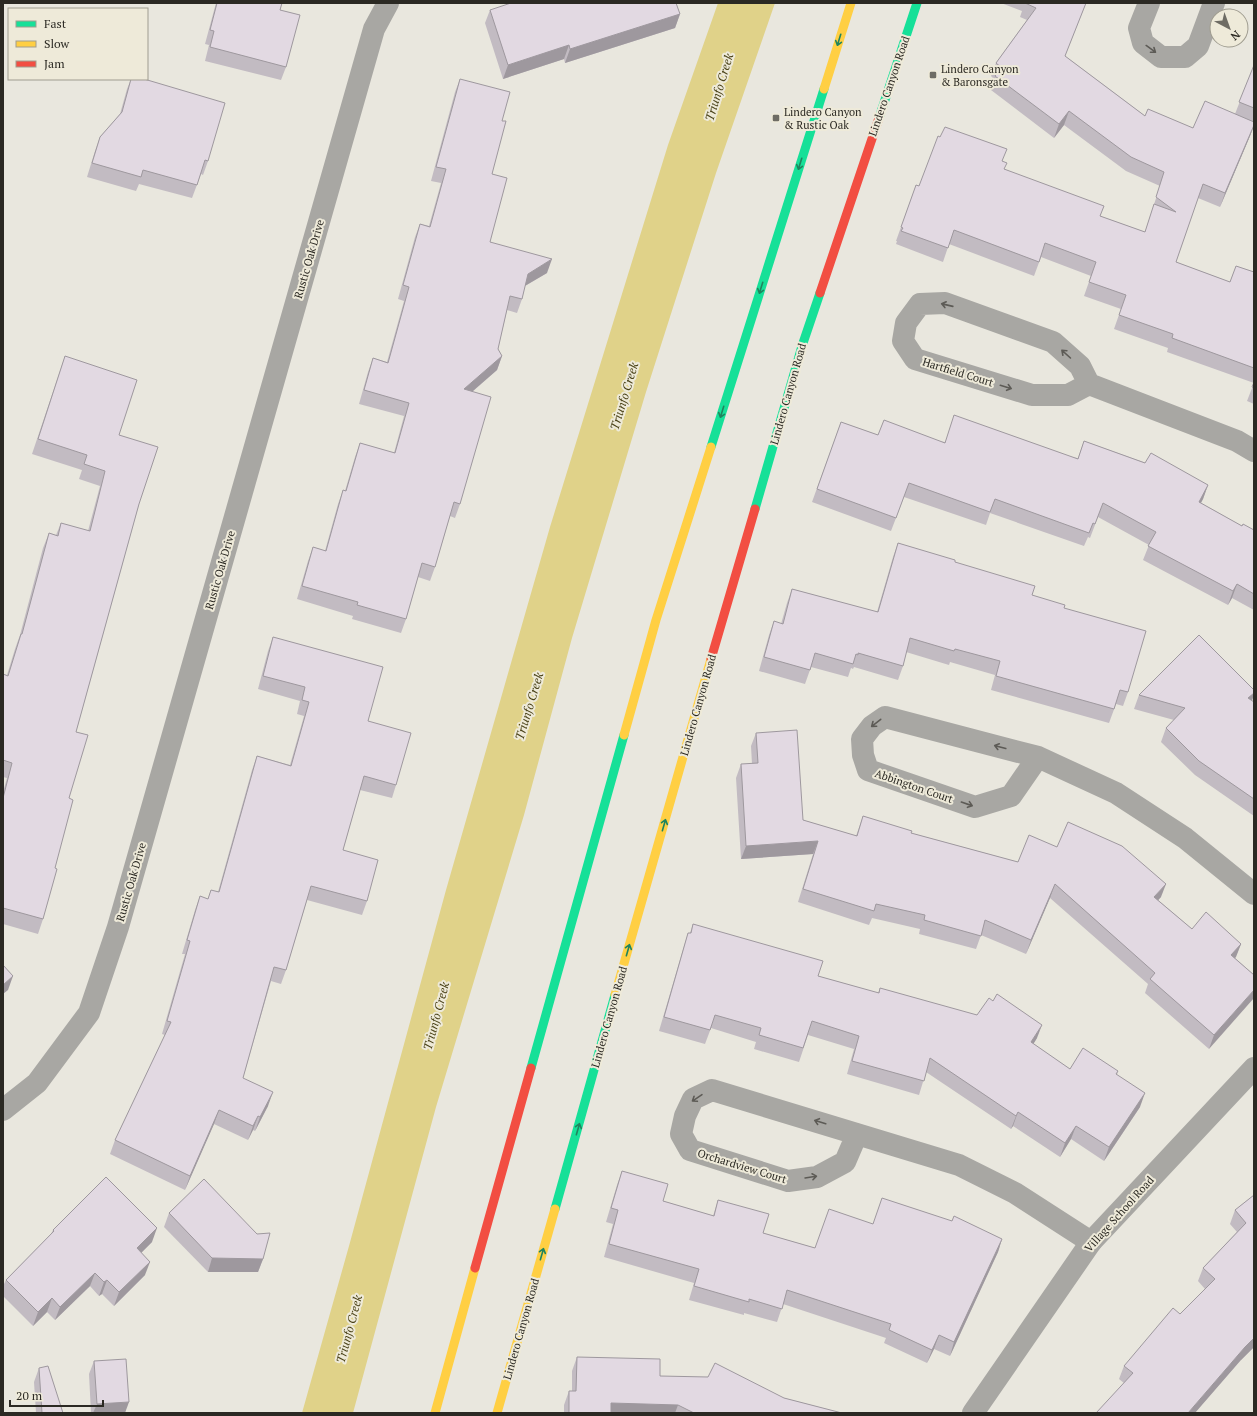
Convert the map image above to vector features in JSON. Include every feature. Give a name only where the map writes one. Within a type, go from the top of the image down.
[{"type":"street","name":"Rustic Oak Drive","points":[[3,1110],[37,1083],[89,1013],[118,927],[374,29],[388,3]]},
{"type":"street","points":[[435,1413],[656,620],[851,3]]},
{"type":"street","name":"Lindero Canyon Road","points":[[497,1413],[698,704],[802,346],[917,3]]},
{"type":"street","points":[[1149,3],[1139,28],[1143,43],[1161,57],[1185,57],[1198,46],[1214,3]]},
{"type":"street","name":"Hartfield Court","points":[[945,303],[1053,342],[1080,366],[1089,384],[1068,395],[1032,395],[915,359],[903,341],[906,324],[920,304],[945,303]]},
{"type":"street","points":[[1089,384],[1237,441],[1254,451]]},
{"type":"street","name":"Abbington Court","points":[[1038,757],[1011,796],[975,807],[868,770],[863,755],[862,739],[872,726],[884,717],[1038,757],[1116,792],[1184,838],[1254,894]]},
{"type":"street","name":"Village School Road","points":[[973,1413],[1091,1242],[1254,1068]]},
{"type":"street","name":"Orchardview Court","points":[[857,1134],[845,1162],[817,1177],[788,1181],[690,1150],[681,1134],[685,1116],[693,1099],[712,1090],[857,1134],[958,1165],[1015,1194],[1091,1242]]},
{"type":"water","name":"Triunfo Creek","points":[[718,3],[775,3],[716,173],[646,392],[572,638],[524,815],[436,1107],[353,1413],[302,1413],[446,890],[550,527],[668,145]]},
{"type":"building","points":[[217,3],[282,3],[280,10],[300,15],[286,67],[210,47],[214,31],[210,30]]},
{"type":"building","points":[[511,3],[676,3],[680,14],[570,49],[569,45],[508,65],[490,10]]},
{"type":"building","points":[[1025,3],[1086,3],[1065,56],[1145,116],[1148,109],[1193,128],[1205,101],[1254,122],[1225,193],[1203,184],[1176,262],[1230,282],[1236,266],[1254,272],[1254,368],[1172,338],[1173,334],[1119,315],[1126,295],[1089,282],[1096,262],[1045,243],[1039,262],[954,230],[948,248],[901,231],[903,228],[901,227],[916,185],[919,186],[938,136],[940,137],[945,127],[1007,149],[1002,161],[1007,163],[1004,169],[1104,206],[1100,216],[1145,232],[1154,204],[1176,212],[1156,197],[1164,172],[1131,157],[1069,111],[1059,124],[995,76],[1002,68],[996,63],[1036,8]]},
{"type":"building","points":[[1254,65],[1254,108],[1239,102]]},
{"type":"building","points":[[460,79],[510,92],[502,121],[506,121],[492,174],[507,178],[490,242],[552,259],[528,274],[522,299],[510,296],[498,349],[502,356],[464,389],[491,397],[460,504],[454,502],[435,567],[422,563],[406,619],[357,605],[358,602],[302,586],[313,547],[326,551],[343,490],[346,491],[360,443],[395,453],[409,403],[364,390],[373,358],[388,363],[409,287],[403,285],[420,224],[430,227],[446,169],[436,167]]},
{"type":"building","points":[[131,80],[147,80],[225,103],[208,161],[205,160],[197,185],[143,170],[141,177],[92,163],[100,137],[122,112]]},
{"type":"building","points":[[65,356],[137,380],[119,435],[158,447],[139,504],[76,732],[88,735],[69,798],[73,800],[55,868],[57,869],[43,919],[3,908],[3,798],[12,763],[3,760],[3,674],[8,676],[22,634],[49,533],[58,536],[61,523],[90,531],[105,471],[84,464],[87,455],[38,439]]},
{"type":"building","points":[[954,415],[1078,459],[1084,441],[1145,463],[1151,453],[1208,485],[1199,502],[1242,526],[1243,524],[1254,530],[1254,594],[1237,584],[1233,591],[1148,546],[1156,532],[1103,503],[1095,524],[1093,523],[1089,533],[995,499],[990,512],[909,483],[896,518],[817,489],[841,422],[878,435],[884,420],[945,443]]},
{"type":"building","points":[[898,543],[1035,586],[1032,595],[1065,605],[1064,608],[1146,631],[1128,692],[1120,690],[1114,709],[996,676],[1000,661],[955,649],[954,651],[910,638],[903,666],[858,653],[858,655],[856,654],[853,664],[815,653],[810,670],[764,657],[774,621],[783,624],[792,589],[878,612]]},
{"type":"building","points":[[1199,635],[1254,690],[1254,693],[1248,698],[1254,702],[1254,799],[1199,761],[1166,728],[1185,708],[1139,695]]},
{"type":"building","points":[[273,637],[383,667],[368,721],[411,733],[396,785],[364,776],[343,850],[378,860],[367,901],[311,886],[286,970],[274,967],[243,1078],[273,1092],[260,1117],[258,1116],[253,1126],[219,1110],[190,1176],[115,1140],[171,1022],[167,1021],[190,941],[187,940],[200,896],[208,899],[211,890],[219,892],[257,756],[291,766],[309,702],[302,700],[305,687],[263,676]]},
{"type":"building","points":[[797,730],[803,820],[857,836],[863,816],[912,831],[911,833],[1018,862],[1029,835],[1057,847],[1068,822],[1122,846],[1166,884],[1154,897],[1192,929],[1206,912],[1241,944],[1231,955],[1254,975],[1254,990],[1214,1035],[1150,979],[1155,973],[1055,884],[1031,940],[985,920],[981,936],[924,920],[925,915],[876,904],[874,911],[803,889],[818,841],[746,846],[741,764],[758,763],[756,733]]},
{"type":"building","points":[[693,924],[823,961],[818,976],[879,993],[880,988],[977,1015],[989,998],[993,1001],[997,994],[1042,1025],[1031,1042],[1070,1069],[1083,1048],[1118,1071],[1116,1074],[1145,1093],[1109,1147],[1076,1126],[1065,1143],[1018,1112],[1016,1116],[930,1058],[924,1081],[852,1061],[859,1036],[812,1021],[803,1048],[759,1035],[761,1028],[715,1015],[710,1030],[664,1017],[688,933],[691,933]]},
{"type":"building","points":[[3,965],[13,976],[3,985]]},
{"type":"building","points":[[622,1171],[668,1184],[663,1201],[714,1216],[718,1200],[769,1214],[763,1233],[815,1248],[829,1209],[873,1224],[882,1198],[952,1221],[954,1216],[1002,1239],[954,1342],[939,1335],[932,1350],[889,1330],[891,1324],[787,1290],[782,1309],[749,1299],[749,1302],[694,1286],[699,1269],[609,1244],[618,1210],[611,1208]]},
{"type":"building","points":[[106,1177],[157,1228],[137,1248],[150,1262],[119,1292],[107,1280],[104,1282],[95,1273],[60,1307],[52,1298],[38,1312],[6,1280]]},
{"type":"building","points":[[204,1179],[257,1234],[270,1233],[263,1259],[212,1258],[169,1213]]},
{"type":"building","points":[[1254,1195],[1254,1338],[1188,1413],[1096,1413],[1133,1373],[1124,1366],[1173,1308],[1180,1314],[1215,1279],[1203,1268],[1246,1223],[1235,1210]]},
{"type":"building","points":[[577,1357],[660,1359],[660,1376],[708,1377],[715,1363],[784,1398],[842,1413],[694,1413],[678,1405],[611,1403],[611,1413],[569,1413],[569,1391],[576,1391]]},
{"type":"building","points":[[126,1359],[129,1402],[97,1404],[94,1361]]},
{"type":"building","points":[[48,1366],[63,1413],[42,1413],[39,1368]]},
{"type":"traffic: fast","points":[[879,118],[917,3]]},
{"type":"traffic: fast","points":[[711,447],[824,89]]},
{"type":"traffic: fast","points":[[755,509],[802,346],[820,293]]},
{"type":"traffic: fast","points":[[531,1068],[624,735]]},
{"type":"traffic: fast","points":[[555,1209],[615,995]]},
{"type":"traffic: slow","points":[[824,89],[851,3]]},
{"type":"traffic: slow","points":[[624,735],[656,620],[711,447]]},
{"type":"traffic: slow","points":[[615,995],[711,659]]},
{"type":"traffic: slow","points":[[497,1413],[555,1209]]},
{"type":"traffic: slow","points":[[435,1413],[475,1268]]},
{"type":"traffic: jam","points":[[820,293],[879,118]]},
{"type":"traffic: jam","points":[[711,659],[755,509]]},
{"type":"traffic: jam","points":[[475,1268],[531,1068]]},
{"type":"place","name":"Lindero Canyon & Baronsgate","points":[[933,75]]},
{"type":"place","name":"Lindero Canyon & Rustic Oak","points":[[776,118]]}]
